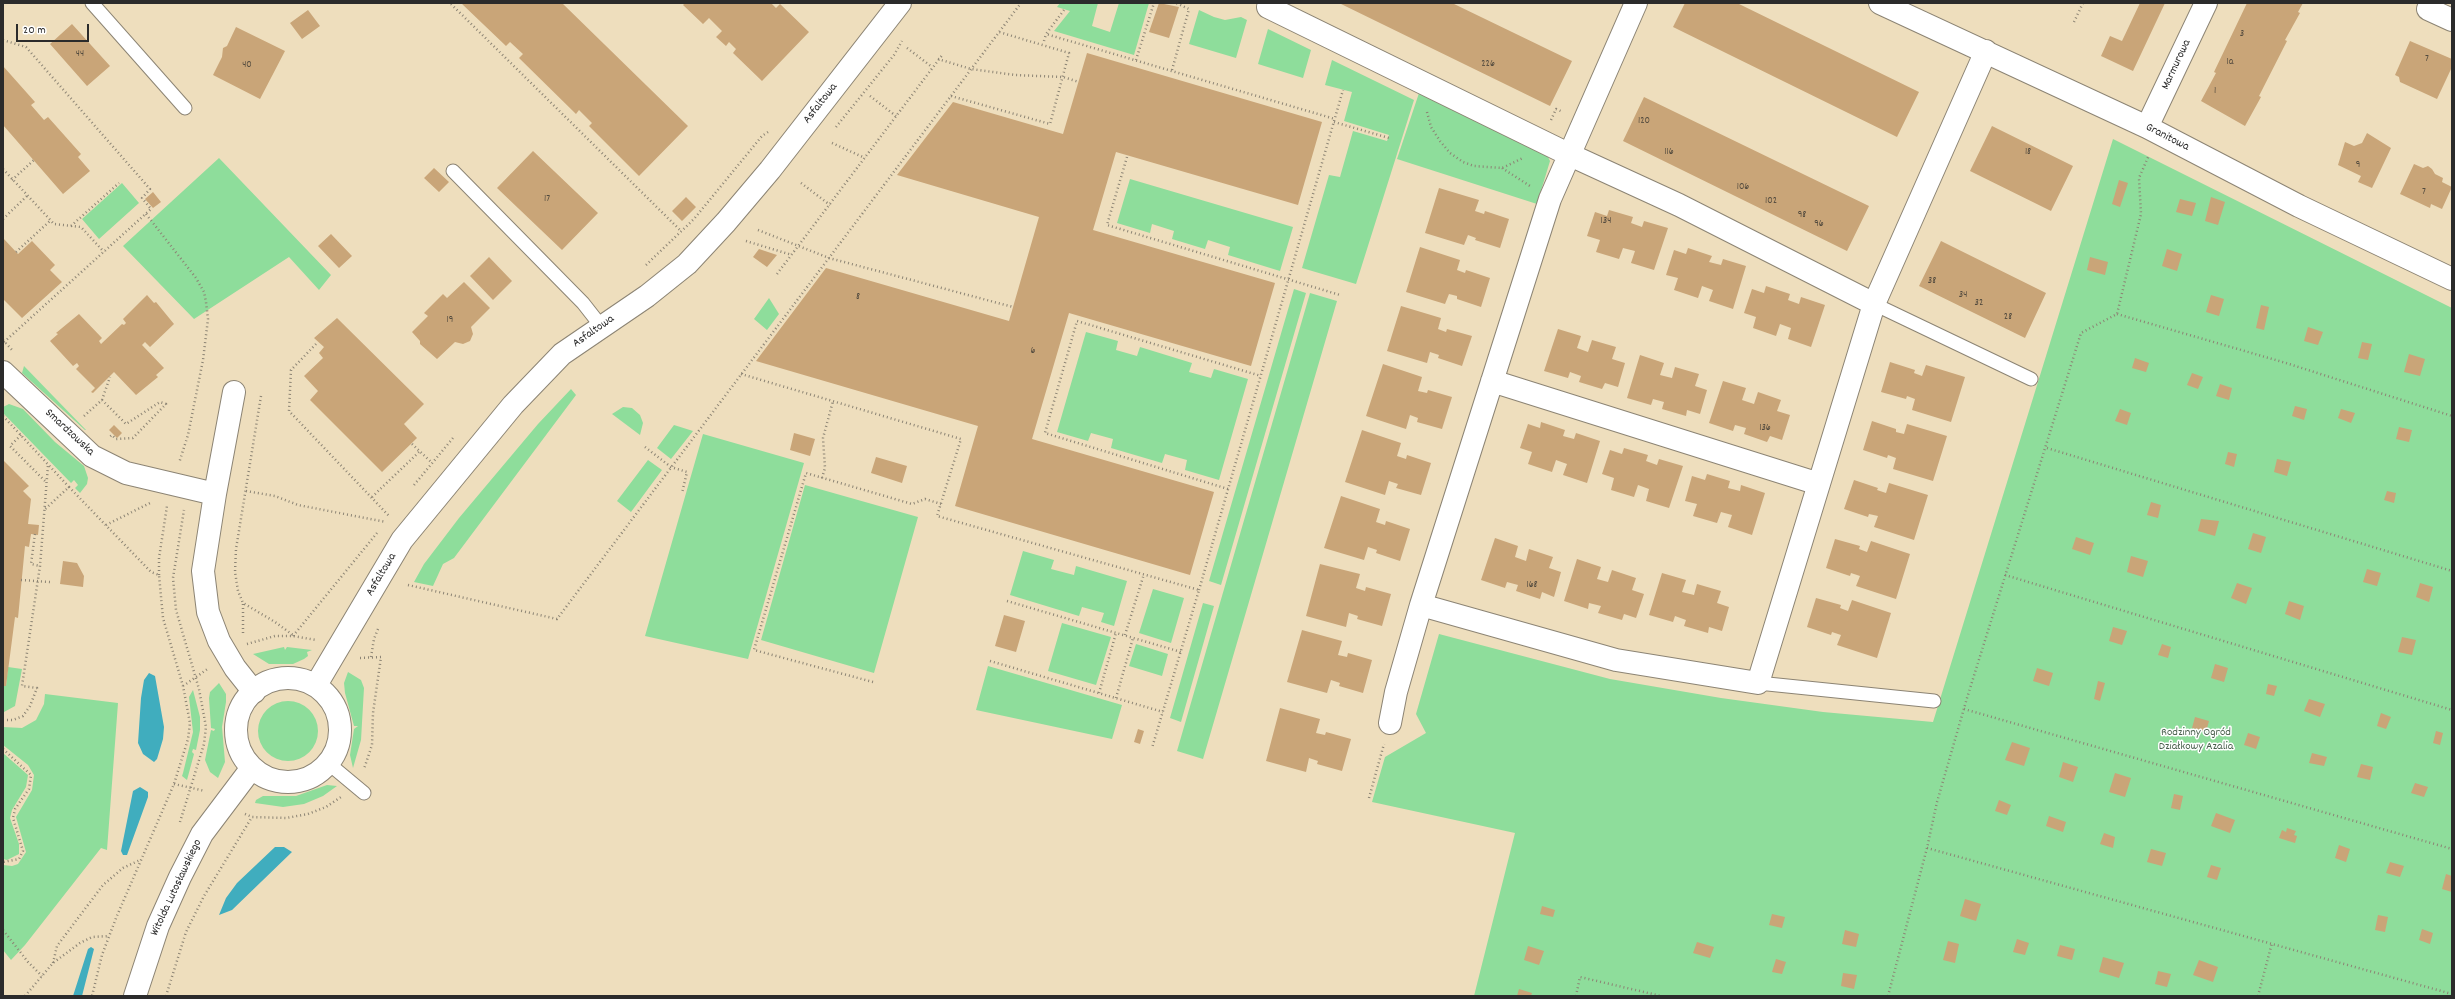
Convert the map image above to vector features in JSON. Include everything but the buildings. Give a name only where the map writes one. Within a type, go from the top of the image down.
[{"type":"street","name":"Asfaltowa","points":[[316,685],[402,540],[513,405],[562,354],[647,296],[687,264],[726,222],[900,3]]},
{"type":"street","points":[[1390,723],[1396,692],[1421,605],[1550,199],[1568,154],[1636,3]]},
{"type":"street","name":"Granitowa","points":[[1880,3],[2147,127],[2300,206],[2452,279]]},
{"type":"street","name":"Marmurowa","points":[[2147,127],[2206,3]]},
{"type":"street","points":[[2422,6],[2452,20]]},
{"type":"street","points":[[1268,7],[1434,87],[1568,154],[1679,205],[1874,304]]},
{"type":"street","points":[[1421,605],[1616,660],[1758,683],[1874,304],[1986,51]]},
{"type":"street","name":"Smardzowska","points":[[3,372],[92,456],[126,473],[215,494]]},
{"type":"street","points":[[1492,381],[1819,484]]},
{"type":"street","points":[[234,392],[215,494],[203,571],[208,612],[227,655],[254,692]]},
{"type":"street","points":[[294,678],[316,685],[335,705],[340,721],[340,737],[335,753],[328,763],[312,777],[296,782],[280,782],[251,769],[240,750],[236,733],[245,701],[264,683],[276,679],[294,678]]},
{"type":"street","name":"Witolda Lutosławskiego","points":[[135,996],[158,926],[180,877],[202,834],[251,769]]},
{"type":"lane","points":[[92,3],[185,108]]},
{"type":"lane","points":[[453,171],[583,303],[601,326]]},
{"type":"lane","points":[[1874,304],[2032,379]]},
{"type":"lane","points":[[1758,683],[1934,701]]},
{"type":"lane","points":[[328,763],[364,793]]},
{"type":"path","points":[[408,585],[557,619],[1021,3]]},
{"type":"path","points":[[1136,60],[1154,3]]},
{"type":"path","points":[[1172,70],[1190,10],[1176,3]]},
{"type":"path","points":[[2074,22],[2083,3]]},
{"type":"path","points":[[451,4],[681,231]]},
{"type":"path","points":[[1044,41],[1046,34],[1064,10]]},
{"type":"path","points":[[951,96],[1050,124],[1069,52],[1000,32]]},
{"type":"path","points":[[1046,34],[1172,70],[1389,138]]},
{"type":"path","points":[[3,40],[26,47],[150,189],[142,198],[151,209],[3,343]]},
{"type":"path","points":[[907,48],[932,67]]},
{"type":"path","points":[[777,274],[943,54]]},
{"type":"path","points":[[938,59],[971,69],[1015,75],[1063,77],[1079,82]]},
{"type":"path","points":[[1434,87],[1427,104],[1431,127],[1450,153],[1463,162],[1474,166],[1502,168],[1531,187]]},
{"type":"path","points":[[1152,748],[1343,90]]},
{"type":"path","points":[[870,96],[896,116]]},
{"type":"path","points":[[1548,126],[1556,109],[1569,115]]},
{"type":"path","points":[[641,269],[681,231],[762,136],[774,128]]},
{"type":"path","points":[[832,143],[865,158]]},
{"type":"path","points":[[2117,314],[2141,214],[2139,178],[2150,151]]},
{"type":"path","points":[[1502,168],[1528,155]]},
{"type":"path","points":[[1127,157],[1107,225],[1340,296]]},
{"type":"path","points":[[12,180],[34,160]]},
{"type":"path","points":[[3,170],[54,224],[81,227],[104,252]]},
{"type":"path","points":[[71,226],[120,183]]},
{"type":"path","points":[[801,183],[830,205]]},
{"type":"path","points":[[3,219],[27,196]]},
{"type":"path","points":[[146,214],[196,278],[204,292],[206,302],[208,319],[203,360],[188,435],[177,468]]},
{"type":"path","points":[[16,252],[51,220]]},
{"type":"path","points":[[758,230],[829,258],[1013,307]]},
{"type":"path","points":[[746,240],[792,255]]},
{"type":"path","points":[[1888,996],[1927,848],[1937,802],[1964,709],[2081,332],[2117,314],[2286,363],[2452,416]]},
{"type":"path","points":[[1228,489],[1045,433],[1077,321],[1261,376]]},
{"type":"path","points":[[316,344],[290,370],[289,412],[390,517]]},
{"type":"path","points":[[741,374],[961,439],[937,516],[1199,590]]},
{"type":"path","points":[[89,411],[102,400],[110,376]]},
{"type":"path","points":[[246,644],[243,632],[243,603],[238,591],[234,572],[236,549],[261,396]]},
{"type":"path","points":[[102,400],[126,424],[160,402],[166,404],[133,438],[116,439],[112,435],[104,443]]},
{"type":"path","points":[[822,478],[825,468],[823,438],[833,401]]},
{"type":"path","points":[[3,416],[151,572],[159,575]]},
{"type":"path","points":[[413,487],[431,462],[456,434]]},
{"type":"path","points":[[21,435],[10,446],[47,483]]},
{"type":"path","points":[[412,444],[431,462]]},
{"type":"path","points":[[646,447],[671,468],[687,472],[682,493]]},
{"type":"path","points":[[2046,448],[2452,571]]},
{"type":"path","points":[[372,497],[420,451]]},
{"type":"path","points":[[3,720],[13,720],[23,716],[30,706],[37,688],[22,686],[40,566],[48,465]]},
{"type":"path","points":[[873,682],[754,650],[806,473],[912,504],[925,499],[941,504]]},
{"type":"path","points":[[44,510],[69,487]]},
{"type":"path","points":[[180,824],[204,744],[206,727],[196,678],[176,610],[173,578],[182,518],[189,489]]},
{"type":"path","points":[[246,490],[275,496],[298,505],[386,522]]},
{"type":"path","points":[[92,996],[109,936],[174,784],[188,739],[190,723],[183,686],[163,618],[159,575],[159,558],[168,501]]},
{"type":"path","points":[[106,525],[152,502]]},
{"type":"path","points":[[293,636],[394,511]]},
{"type":"path","points":[[35,534],[31,564],[40,566]]},
{"type":"path","points":[[1125,635],[1144,574]]},
{"type":"path","points":[[2005,575],[2452,710]]},
{"type":"path","points":[[21,580],[50,582]]},
{"type":"path","points":[[1007,601],[1181,652]]},
{"type":"path","points":[[243,603],[275,622],[293,636],[321,641]]},
{"type":"path","points":[[1099,693],[1116,633]]},
{"type":"path","points":[[1116,698],[1133,638]]},
{"type":"path","points":[[354,659],[381,657]]},
{"type":"path","points":[[990,661],[1163,712]]},
{"type":"path","points":[[183,686],[196,678]]},
{"type":"path","points":[[1964,709],[2452,849]]},
{"type":"path","points":[[1369,798],[1390,723]]},
{"type":"path","points":[[3,749],[30,772],[31,780],[26,794],[15,809],[13,818],[23,852],[19,859],[8,863],[3,862]]},
{"type":"path","points":[[174,784],[190,789],[211,792]]},
{"type":"path","points":[[166,996],[186,932],[204,896],[252,817]]},
{"type":"path","points":[[1927,848],[2452,994]]},
{"type":"path","points":[[52,963],[57,946],[103,885],[123,868],[141,859]]},
{"type":"path","points":[[3,930],[28,962],[42,976]]},
{"type":"path","points":[[25,996],[52,963],[92,937],[109,936]]},
{"type":"path","points":[[2258,996],[2272,944]]},
{"type":"path","points":[[1576,996],[1580,977],[1661,996]]},
{"type":"green space","points":[[1060,3],[1098,3],[1092,26],[1110,32],[1119,3],[1149,3],[1134,55],[1054,31],[1070,11],[1057,7]]},
{"type":"green space","points":[[1199,10],[1225,20],[1241,17],[1247,20],[1236,58],[1189,44]]},
{"type":"green space","points":[[1268,29],[1311,50],[1303,78],[1258,64]]},
{"type":"green space","points":[[1332,60],[1414,100],[1356,284],[1302,268],[1329,175],[1340,177],[1353,131],[1387,141],[1389,135],[1344,121],[1352,92],[1325,85]]},
{"type":"green space","points":[[1419,93],[1547,155],[1550,161],[1537,204],[1397,159]]},
{"type":"green space","name":"Rodzinny Ogród Działkowy Azalia","points":[[2113,139],[2452,308],[2452,996],[1474,996],[1515,833],[1372,802],[1385,757],[1426,733],[1416,714],[1439,634],[1610,679],[1721,698],[1823,712],[1933,722]]},
{"type":"green space","points":[[219,158],[331,275],[319,290],[289,257],[194,319],[123,246]]},
{"type":"green space","points":[[1130,179],[1293,227],[1280,271],[1228,255],[1230,247],[1208,240],[1205,249],[1172,239],[1174,231],[1152,224],[1150,233],[1117,223]]},
{"type":"green space","points":[[122,183],[139,203],[99,239],[82,219]]},
{"type":"green space","points":[[1294,289],[1306,293],[1221,585],[1209,581]]},
{"type":"green space","points":[[1310,293],[1337,301],[1203,759],[1177,751]]},
{"type":"green space","points":[[769,298],[779,314],[767,330],[754,319]]},
{"type":"green space","points":[[1086,332],[1118,341],[1116,350],[1137,356],[1140,347],[1192,363],[1189,372],[1211,378],[1214,369],[1248,379],[1219,480],[1185,470],[1187,460],[1165,454],[1162,463],[1111,448],[1113,439],[1091,433],[1088,441],[1057,432]]},
{"type":"green space","points":[[24,366],[86,430],[22,373]]},
{"type":"green space","points":[[571,389],[576,395],[454,558],[443,564],[433,586],[414,582],[424,564],[459,518],[538,424]]},
{"type":"green space","points":[[9,404],[23,409],[55,442],[84,466],[88,478],[87,484],[80,493],[75,488],[78,485],[74,480],[71,483],[3,413],[3,407]]},
{"type":"green space","points":[[623,407],[632,408],[640,415],[643,423],[640,435],[612,414]]},
{"type":"green space","points":[[674,425],[693,431],[671,459],[657,448]]},
{"type":"green space","points":[[703,434],[804,463],[748,659],[645,636]]},
{"type":"green space","points":[[648,460],[662,470],[631,512],[617,501]]},
{"type":"green space","points":[[805,485],[918,517],[874,673],[761,640]]},
{"type":"green space","points":[[1023,551],[1054,560],[1051,569],[1074,575],[1076,566],[1127,581],[1114,626],[1101,622],[1104,613],[1082,607],[1079,616],[1010,595]]},
{"type":"green space","points":[[1153,589],[1184,598],[1171,643],[1139,633]]},
{"type":"green space","points":[[1203,603],[1214,606],[1181,722],[1170,718]]},
{"type":"green space","points":[[1062,623],[1111,637],[1096,685],[1048,671]]},
{"type":"green space","points":[[1136,644],[1168,654],[1162,676],[1129,666]]},
{"type":"green space","points":[[284,647],[285,650],[287,647],[312,650],[307,652],[308,656],[304,659],[293,664],[269,664],[253,654]]},
{"type":"green space","points":[[988,666],[1122,705],[1112,739],[976,710]]},
{"type":"green space","points":[[8,667],[22,669],[15,706],[4,712],[3,686],[6,686]]},
{"type":"green space","points":[[348,672],[361,680],[364,688],[361,740],[353,768],[350,755],[354,729],[358,726],[354,726],[345,693],[344,683]]},
{"type":"green space","points":[[219,683],[226,694],[226,702],[222,727],[225,762],[218,778],[210,772],[205,760],[211,730],[214,731],[215,729],[211,728],[210,692]]},
{"type":"green space","points":[[193,690],[200,717],[200,730],[196,750],[193,749],[192,752],[194,754],[187,780],[182,776],[193,732],[189,697]]},
{"type":"green space","points":[[45,694],[118,703],[107,850],[101,848],[25,945],[11,960],[3,950],[3,865],[12,866],[18,864],[26,852],[16,817],[32,790],[34,775],[28,765],[3,745],[3,727],[22,728],[36,720],[44,704]]},
{"type":"green space","points":[[282,701],[294,701],[305,706],[313,714],[318,725],[316,743],[305,756],[294,761],[282,761],[271,756],[263,748],[258,737],[258,725],[263,714],[271,706]]},
{"type":"green space","points":[[3,753],[28,775],[26,787],[12,810],[10,818],[19,844],[19,854],[7,860],[3,859]]},
{"type":"green space","points":[[327,785],[337,786],[323,796],[304,804],[283,807],[255,803],[256,800],[263,796],[296,796]]},
{"type":"water","points":[[149,673],[155,676],[164,727],[163,739],[157,759],[154,762],[143,754],[138,743],[141,698],[144,680]]},
{"type":"water","points":[[140,787],[148,792],[148,797],[127,855],[123,855],[121,851],[133,791]]},
{"type":"water","points":[[275,847],[284,847],[292,852],[232,910],[219,915],[226,898],[237,883]]},
{"type":"water","points":[[91,947],[94,949],[82,996],[73,996],[88,949]]}]
